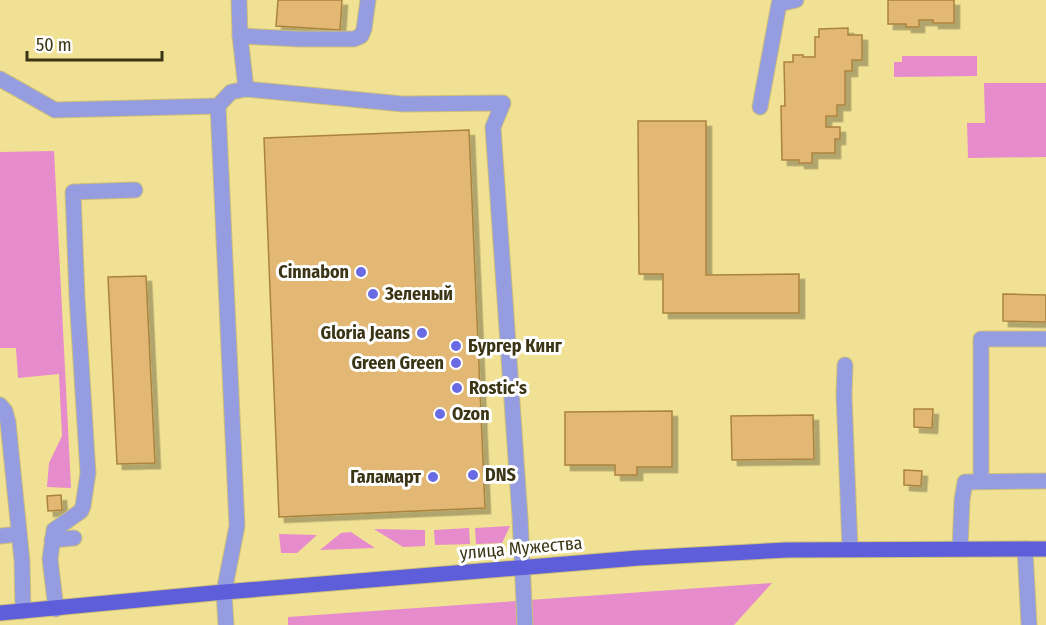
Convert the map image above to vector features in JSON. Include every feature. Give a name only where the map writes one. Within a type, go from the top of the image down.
[{"type":"main road","name":"улица Мужества","points":[[0,613],[650,557],[788,550],[1046,549]]},
{"type":"lane","points":[[239,0],[240,36],[246,89]]},
{"type":"lane","points":[[240,36],[354,39],[362,36],[368,0]]},
{"type":"lane","points":[[760,106],[779,2],[796,0]]},
{"type":"lane","points":[[0,79],[55,110],[219,106]]},
{"type":"lane","points":[[226,625],[224,592],[237,526],[219,106],[231,92],[246,89],[403,104],[503,103],[493,127],[525,625]]},
{"type":"lane","points":[[56,609],[50,559],[54,530],[89,506],[73,192],[135,190]]},
{"type":"lane","points":[[981,481],[981,339],[1046,339]]},
{"type":"lane","points":[[845,365],[844,395],[850,549]]},
{"type":"lane","points":[[0,405],[5,411],[8,422],[22,561],[23,611]]},
{"type":"lane","points":[[960,549],[965,482],[1046,481]]},
{"type":"lane","points":[[0,536],[19,534]]},
{"type":"lane","points":[[52,540],[74,538]]},
{"type":"lane","points":[[1025,549],[1029,625]]},
{"type":"shaded area","points":[[902,56],[977,56],[977,76],[894,77],[894,62],[902,62]]},
{"type":"shaded area","points":[[984,83],[1046,83],[1046,157],[968,158],[967,123],[985,123]]},
{"type":"shaded area","points":[[54,151],[71,488],[47,487],[49,463],[62,436],[59,374],[18,378],[16,348],[0,348],[0,152]]},
{"type":"shaded area","points":[[510,526],[502,543],[476,544],[475,528]]},
{"type":"shaded area","points":[[469,528],[470,544],[435,545],[434,530]]},
{"type":"shaded area","points":[[374,529],[425,530],[425,546],[403,547]]},
{"type":"shaded area","points":[[351,532],[375,548],[320,550],[341,533]]},
{"type":"shaded area","points":[[279,534],[317,535],[297,553],[281,553]]},
{"type":"shaded area","points":[[772,583],[734,625],[288,625],[288,617]]},
{"type":"building","points":[[278,0],[342,0],[340,30],[276,26]]},
{"type":"building","points":[[888,0],[954,0],[954,23],[919,20],[919,27],[888,24]]},
{"type":"building","points":[[848,28],[848,35],[862,35],[862,60],[852,60],[852,71],[845,71],[845,105],[837,105],[837,116],[826,116],[826,127],[840,127],[840,139],[835,139],[835,153],[812,153],[812,163],[782,160],[781,106],[785,106],[784,62],[793,62],[793,55],[815,57],[815,37],[819,37],[819,29]]},
{"type":"building","points":[[638,121],[706,121],[706,275],[799,274],[799,313],[663,313],[663,274],[639,274]]},
{"type":"building","name":"Зеленый","points":[[469,130],[485,508],[279,517],[264,138]]},
{"type":"building","points":[[146,276],[155,463],[117,464],[108,277]]},
{"type":"building","points":[[1003,294],[1046,295],[1046,322],[1003,321]]},
{"type":"building","points":[[914,409],[933,409],[932,428],[914,427]]},
{"type":"building","points":[[672,411],[672,467],[637,467],[637,475],[615,475],[615,465],[565,465],[565,412]]},
{"type":"building","points":[[813,415],[814,459],[732,460],[731,416]]},
{"type":"building","points":[[904,470],[922,471],[921,486],[904,485]]},
{"type":"building","points":[[61,495],[62,510],[48,511],[47,496]]},
{"type":"place","name":"Cinnabon","points":[[361,272]]},
{"type":"place","name":"Зеленый","points":[[373,294]]},
{"type":"place","name":"Gloria Jeans","points":[[422,333]]},
{"type":"place","name":"Бургер Кинг","points":[[456,346]]},
{"type":"place","name":"Green Green","points":[[456,363]]},
{"type":"place","name":"Rostic's","points":[[457,388]]},
{"type":"place","name":"Ozon","points":[[440,414]]},
{"type":"place","name":"DNS","points":[[473,475]]},
{"type":"place","name":"Галамарт","points":[[433,477]]}]
